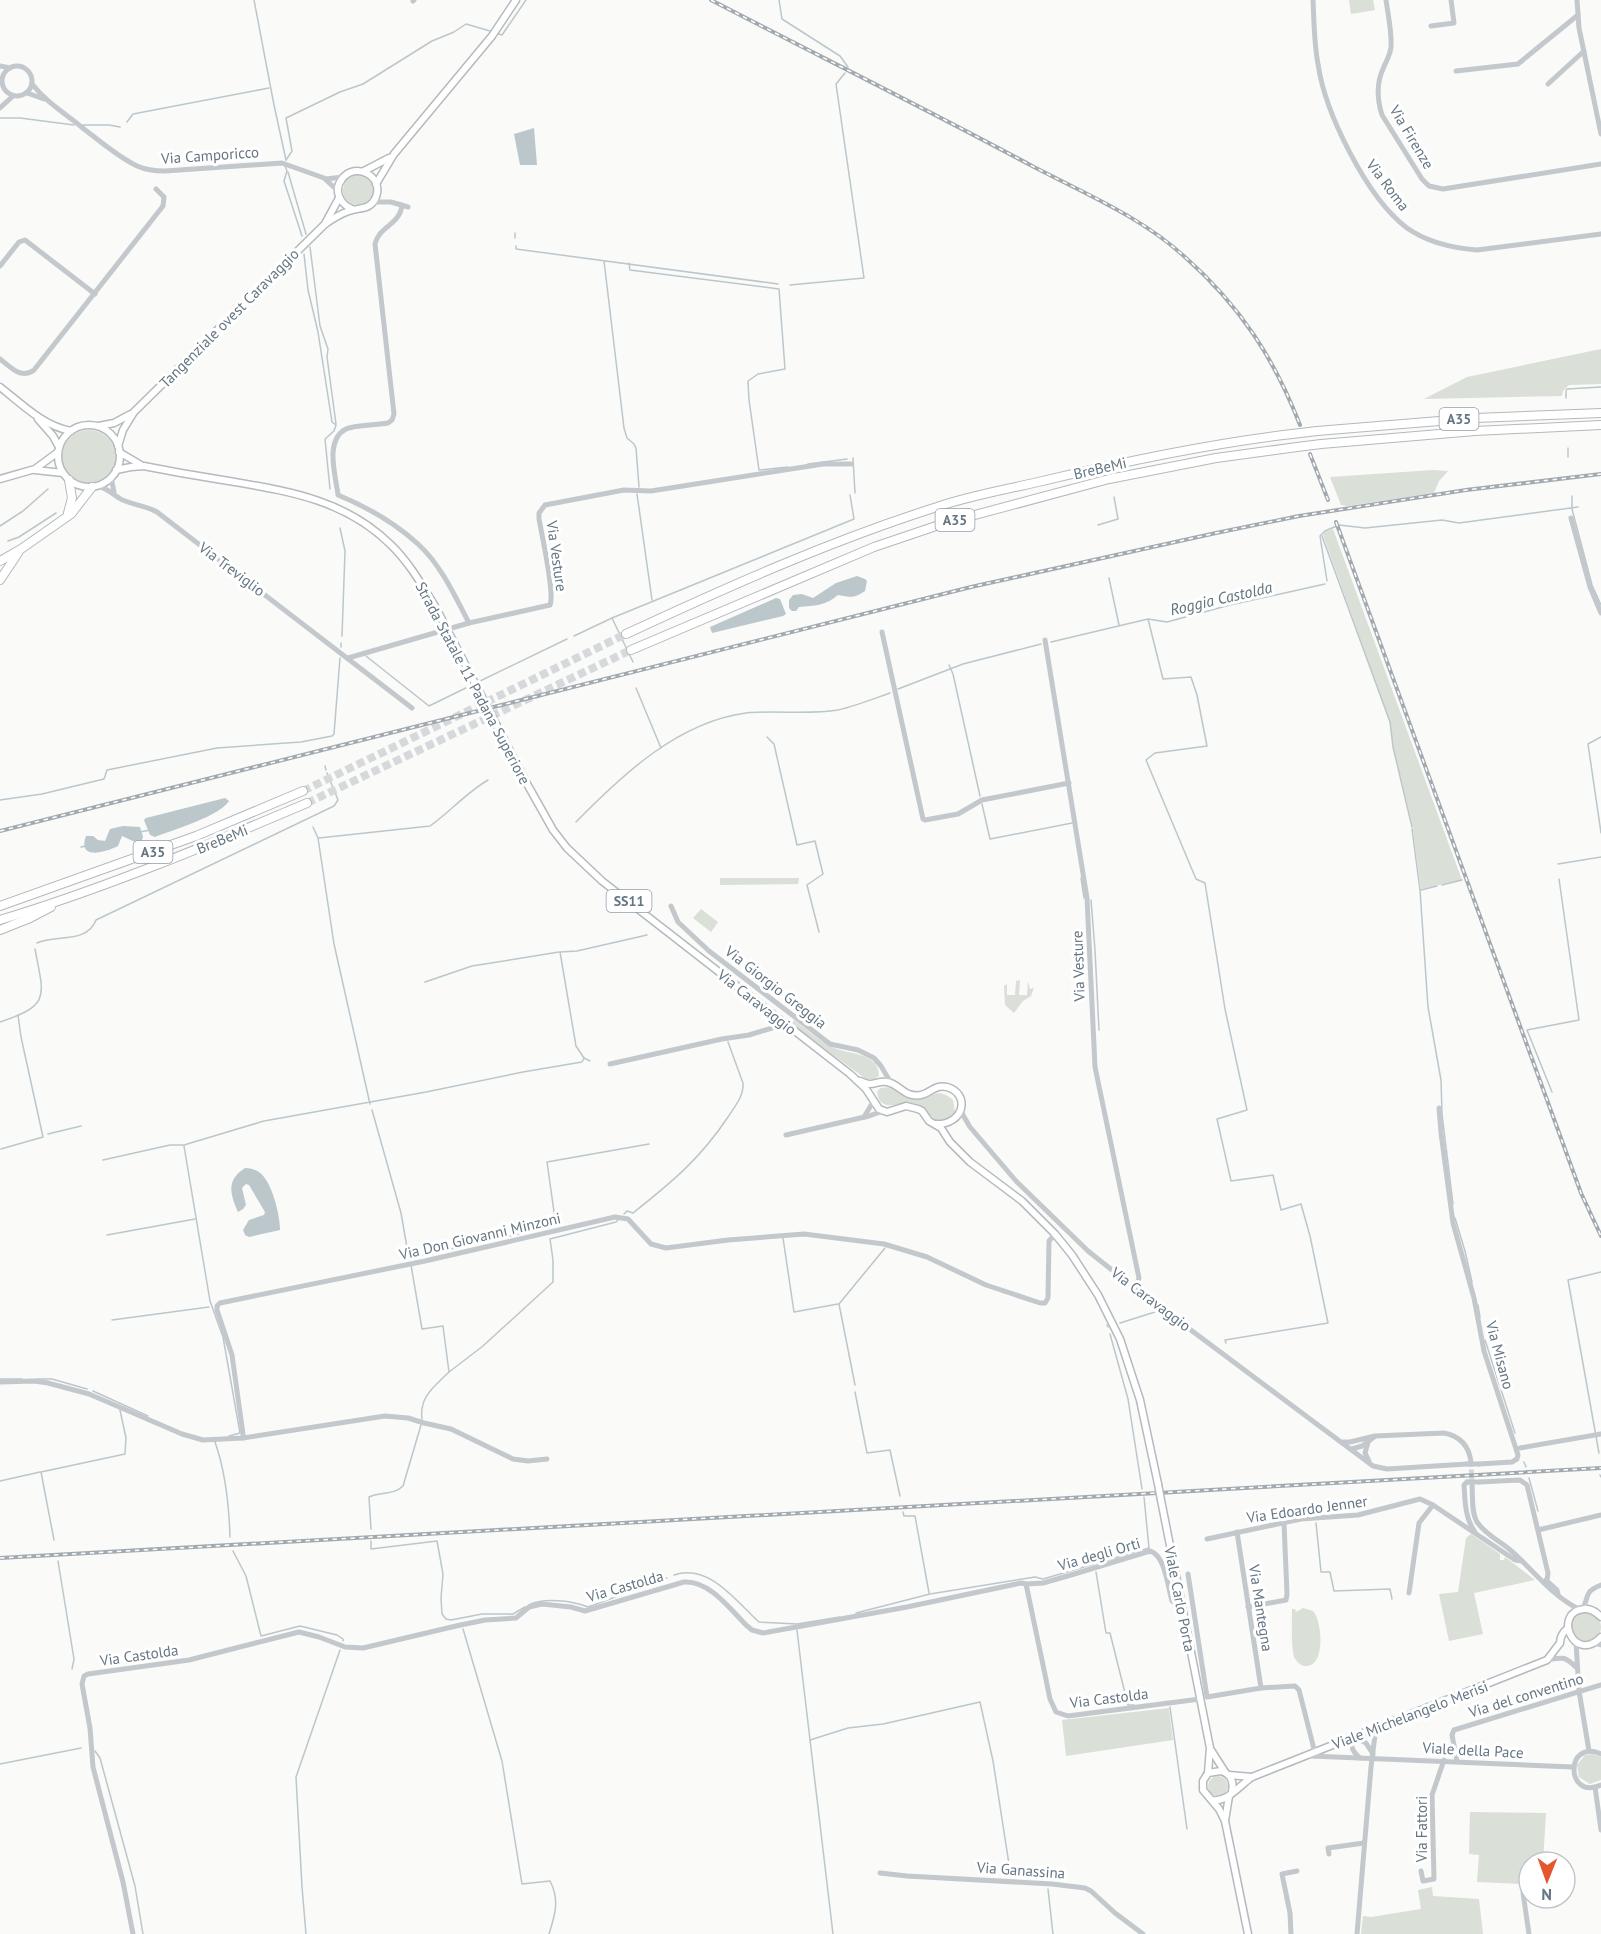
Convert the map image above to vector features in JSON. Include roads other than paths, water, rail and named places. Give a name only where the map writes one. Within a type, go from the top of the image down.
[{"type":"highway","name":"BreBeMi","points":[[626,634],[858,534],[939,506],[1124,462],[1203,446],[1317,431],[1457,419],[1601,413]]},
{"type":"highway","name":"BreBeMi","points":[[631,650],[874,547],[945,523],[1108,479],[1216,458],[1321,444],[1475,431],[1601,425]]},
{"type":"highway","points":[[66,517],[72,498],[69,480]]},
{"type":"highway","points":[[0,561],[66,517],[95,486]]},
{"type":"highway","points":[[0,580],[21,549]]},
{"type":"highway","name":"BreBeMi","points":[[0,906],[196,836],[303,790]]},
{"type":"highway","name":"BreBeMi","points":[[0,920],[59,901],[199,848],[307,803]]},
{"type":"highway","points":[[0,928],[36,916],[59,901]]},
{"type":"highway","points":[[0,928],[27,911]]},
{"type":"main road","points":[[373,202],[377,187],[394,154],[492,36],[516,0]]},
{"type":"main road","points":[[343,177],[352,171],[363,171],[383,162],[394,154]]},
{"type":"main road","points":[[363,171],[372,177],[377,187]]},
{"type":"main road","name":"Tangenziale ovest Caravaggio","points":[[324,225],[339,194],[339,183],[343,177]]},
{"type":"main road","points":[[339,194],[343,204],[352,209]]},
{"type":"main road","name":"Tangenziale ovest Caravaggio","points":[[119,449],[123,430],[134,412],[324,225],[352,209],[365,208],[373,202]]},
{"type":"main road","points":[[0,387],[34,414],[56,427],[71,431]]},
{"type":"main road","name":"Tangenziale ovest Caravaggio","points":[[97,427],[114,423],[134,412]]},
{"type":"main road","points":[[34,414],[53,436],[58,449],[58,461],[63,473],[69,480],[80,486],[95,486],[111,477],[116,470],[119,449],[108,432],[97,427],[84,426],[71,431],[58,449],[35,470]]},
{"type":"main road","name":"Strada Statale 11 Padana Superiore","points":[[119,449],[130,460],[144,466],[276,489],[312,498],[363,522],[390,544],[411,568],[436,608],[550,826],[567,848],[602,880],[693,951]]},
{"type":"main road","name":"Strada Statale 11 Padana Superiore","points":[[116,470],[144,466]]},
{"type":"main road","points":[[0,478],[35,470],[63,473]]},
{"type":"main road","name":"Via Caravaggio","points":[[693,951],[849,1074],[866,1089],[879,1109],[891,1111],[901,1107],[918,1108],[929,1121],[943,1130],[957,1150],[970,1162],[1022,1201],[1055,1234],[1084,1272],[1110,1318],[1127,1358],[1140,1400],[1158,1484]]},
{"type":"main road","name":"Via Caravaggio","points":[[849,1074],[866,1084],[892,1084],[903,1092],[913,1095],[925,1094],[936,1087],[947,1087],[959,1096],[961,1108]]},
{"type":"main road","points":[[872,1100],[873,1090],[879,1083]]},
{"type":"main road","points":[[936,1124],[948,1124],[959,1114],[961,1108]]},
{"type":"main road","points":[[954,1120],[950,1133],[957,1150]]},
{"type":"main road","name":"Viale Carlo Porta","points":[[1158,1484],[1210,1748]]},
{"type":"main road","points":[[1560,1643],[1560,1638],[1568,1628],[1571,1617],[1582,1609],[1591,1610],[1601,1617]]},
{"type":"main road","points":[[1568,1628],[1574,1641]]},
{"type":"main road","points":[[1547,1660],[1565,1640],[1587,1645],[1598,1644],[1601,1637]]},
{"type":"main road","name":"Viale Michelangelo Merisi","points":[[1230,1795],[1252,1777],[1547,1660]]},
{"type":"main road","points":[[1210,1748],[1208,1773],[1203,1781],[1203,1790],[1225,1821],[1248,1934]]},
{"type":"main road","points":[[1210,1748],[1233,1786],[1225,1821]]},
{"type":"main road","points":[[1208,1773],[1217,1770],[1227,1774]]},
{"type":"main road","name":"Viale Michelangelo Merisi","points":[[1227,1774],[1252,1777]]},
{"type":"main road","points":[[1212,1800],[1221,1801],[1230,1795]]},
{"type":"street","name":"Via Roma","points":[[1313,0],[1318,65],[1326,100],[1343,141],[1363,174],[1393,216],[1407,228],[1436,243],[1458,249],[1477,250],[1601,234]]},
{"type":"street","name":"Via Firenze","points":[[1386,0],[1391,46],[1379,81],[1378,104],[1422,179],[1429,186],[1443,189],[1601,164]]},
{"type":"street","points":[[1431,26],[1454,23],[1451,0]]},
{"type":"street","points":[[1577,0],[1584,51],[1601,134]]},
{"type":"street","points":[[1456,71],[1518,64],[1578,15]]},
{"type":"street","points":[[1548,84],[1584,51]]},
{"type":"street","points":[[0,66],[19,67],[26,70],[31,77],[32,84],[27,93],[13,96],[6,92],[2,85],[1,75],[10,68]]},
{"type":"street","name":"Via Camporicco","points":[[32,84],[45,100],[106,146],[142,168],[165,171],[282,163],[324,178],[343,177]]},
{"type":"street","points":[[2,105],[6,92]]},
{"type":"street","name":"Via Camporicco","points":[[27,93],[45,100]]},
{"type":"street","points":[[2,105],[13,96]]},
{"type":"street","name":"Via Camporicco","points":[[324,178],[339,194]]},
{"type":"street","points":[[377,187],[391,202]]},
{"type":"street","points":[[0,359],[19,373],[26,375],[32,373],[163,206],[164,197],[156,189]]},
{"type":"street","points":[[373,202],[391,202],[405,206],[398,219],[381,232],[375,243],[394,414],[388,423],[345,429],[338,437],[334,444],[333,455],[338,495],[384,518],[419,545],[443,575],[469,623]]},
{"type":"street","points":[[0,266],[19,242],[25,240],[95,294]]},
{"type":"street","name":"Via Vesture","points":[[346,657],[469,623],[550,605],[551,587],[539,519],[539,513],[545,505],[624,490],[651,491],[823,464],[851,464]]},
{"type":"street","points":[[111,477],[114,494]]},
{"type":"street","name":"Via Treviglio","points":[[95,486],[123,500],[157,512],[346,657]]},
{"type":"street","points":[[1571,518],[1590,587],[1601,613]]},
{"type":"street","points":[[882,632],[922,819],[958,814],[982,800],[1069,783]]},
{"type":"street","name":"Via Vesture","points":[[1046,640],[1087,898],[1095,1067],[1139,1278],[1136,1289]]},
{"type":"street","points":[[346,657],[412,708]]},
{"type":"street","name":"Via Giorgio Greggia","points":[[671,906],[678,922],[699,943],[830,1044],[858,1050],[870,1056],[881,1066],[892,1084]]},
{"type":"street","points":[[775,1026],[778,1019]]},
{"type":"street","points":[[610,1064],[764,1032],[785,1024]]},
{"type":"street","points":[[879,1083],[881,1066]]},
{"type":"street","points":[[864,1117],[872,1100]]},
{"type":"street","name":"Via Caravaggio","points":[[961,1108],[963,1118],[1016,1181],[1088,1251],[1352,1449]]},
{"type":"street","name":"Via Misano","points":[[1352,1449],[1382,1469],[1512,1462],[1518,1455],[1484,1351],[1474,1298],[1454,1223],[1439,1108]]},
{"type":"street","name":"Via Caravaggio","points":[[786,1135],[884,1111]]},
{"type":"street","name":"Via Caravaggio","points":[[954,1120],[970,1127]]},
{"type":"street","name":"Via Don Giovanni Minzoni","points":[[243,1438],[232,1355],[217,1306],[220,1303],[425,1261],[622,1217],[632,1222],[651,1244],[666,1248],[804,1234],[884,1244],[927,1257],[986,1285],[1040,1304],[1045,1303],[1048,1298],[1049,1242],[1055,1234]]},
{"type":"street","points":[[0,1382],[41,1382],[89,1394],[182,1434],[203,1440],[243,1438],[385,1416],[398,1416],[462,1433],[513,1459],[528,1461],[547,1459]]},
{"type":"street","points":[[1342,1442],[1375,1436],[1448,1434],[1463,1443],[1469,1451],[1469,1463]]},
{"type":"street","points":[[1520,1448],[1598,1434]]},
{"type":"street","points":[[1352,1449],[1362,1446],[1375,1436]]},
{"type":"street","points":[[1352,1449],[1358,1440]]},
{"type":"street","points":[[1369,1441],[1365,1453],[1370,1462]]},
{"type":"street","points":[[1476,1533],[1470,1524],[1464,1485],[1520,1480],[1525,1483],[1548,1573],[1547,1580]]},
{"type":"street","points":[[1470,1483],[1476,1520],[1483,1530],[1507,1547],[1568,1603],[1582,1609],[1590,1590],[1601,1585]]},
{"type":"street","name":"Via Edoardo Jenner","points":[[1207,1539],[1301,1519],[1358,1515],[1420,1499],[1433,1505]]},
{"type":"street","points":[[1409,1593],[1419,1523],[1433,1505],[1515,1560],[1522,1561]]},
{"type":"street","points":[[1450,1517],[1460,1516],[1466,1507]]},
{"type":"street","points":[[1538,1530],[1601,1515]]},
{"type":"street","points":[[1248,1607],[1286,1600],[1284,1523]]},
{"type":"street","name":"Via Mantegna","points":[[1237,1532],[1261,1688]]},
{"type":"street","name":"Via degli Orti","points":[[1026,1584],[1071,1575],[1146,1552],[1157,1554],[1161,1560],[1172,1601],[1180,1602]]},
{"type":"street","points":[[1188,1574],[1207,1697],[1261,1688],[1292,1685],[1298,1687],[1312,1754]]},
{"type":"street","points":[[1537,1574],[1547,1580],[1558,1594]]},
{"type":"street","name":"Via Castolda","points":[[133,1934],[123,1882],[91,1756],[90,1728],[82,1684],[84,1676],[88,1674],[189,1660],[299,1632],[345,1647],[363,1648],[466,1624],[516,1618],[529,1607],[542,1604],[572,1607],[585,1611],[691,1581],[713,1592],[752,1630],[763,1633],[1026,1584],[1042,1665],[1050,1699],[1056,1712],[1068,1716],[1200,1699]]},
{"type":"street","points":[[1568,1603],[1571,1617]]},
{"type":"street","points":[[1574,1641],[1578,1655],[1579,1691],[1589,1751]]},
{"type":"street","points":[[1578,1655],[1587,1645]]},
{"type":"street","points":[[1547,1660],[1562,1657],[1577,1668]]},
{"type":"street","name":"Via del conventino","points":[[1457,1761],[1453,1731],[1601,1684]]},
{"type":"street","points":[[1357,1934],[1372,1756],[1375,1735],[1379,1728]]},
{"type":"street","points":[[1360,1758],[1352,1749],[1351,1742],[1354,1737],[1366,1743],[1372,1756]]},
{"type":"street","points":[[1601,1754],[1589,1751],[1578,1756],[1573,1767],[1574,1776],[1579,1783],[1586,1787],[1598,1786],[1601,1830]]},
{"type":"street","name":"Viale della Pace","points":[[1312,1754],[1573,1767]]},
{"type":"street","name":"Via Fattori","points":[[1421,1871],[1423,1881],[1434,1879],[1432,1795],[1444,1760]]},
{"type":"street","points":[[1329,1854],[1328,1848],[1364,1843]]},
{"type":"street","points":[[1291,1934],[1290,1913],[1282,1874],[1298,1871]]},
{"type":"street","name":"Via Ganassina","points":[[880,1873],[1085,1888],[1092,1891],[1143,1934]]},
{"type":"street","points":[[1525,1910],[1529,1934]]},
{"type":"waterway","points":[[254,0],[286,160]]},
{"type":"waterway","points":[[499,34],[502,35],[526,0]]},
{"type":"waterway","points":[[779,0],[782,19],[840,56],[848,67]]},
{"type":"waterway","points":[[286,160],[292,151],[286,118],[340,92],[363,84],[432,41],[466,24],[490,31]]},
{"type":"waterway","points":[[790,285],[864,278],[836,84],[845,73]]},
{"type":"waterway","points":[[127,122],[133,114],[269,88]]},
{"type":"waterway","points":[[0,118],[20,118],[74,125]]},
{"type":"waterway","points":[[83,125],[120,127]]},
{"type":"waterway","points":[[285,166],[287,171],[284,181],[302,236]]},
{"type":"waterway","points":[[288,172],[306,234]]},
{"type":"waterway","points":[[515,233],[515,238]]},
{"type":"waterway","points":[[516,246],[516,249],[778,284]]},
{"type":"waterway","points":[[310,247],[320,326],[328,349],[327,357],[336,424]]},
{"type":"waterway","points":[[304,254],[308,290],[318,332],[332,422],[336,425],[334,431],[325,439],[330,489]]},
{"type":"waterway","points":[[604,261],[624,428],[627,438],[636,448],[639,487]]},
{"type":"waterway","points":[[629,263],[630,270],[779,289],[785,369],[758,374],[748,381],[759,470],[788,467]]},
{"type":"waterway","points":[[1566,398],[1567,389],[1601,387]]},
{"type":"waterway","points":[[1568,448],[1568,457]]},
{"type":"waterway","points":[[853,458],[855,493]]},
{"type":"waterway","points":[[808,464],[847,459]]},
{"type":"waterway","points":[[0,526],[23,511],[48,489]]},
{"type":"waterway","points":[[637,494],[652,600]]},
{"type":"waterway","points":[[574,636],[612,618],[854,519],[850,495]]},
{"type":"waterway","points":[[1572,496],[1572,509],[1592,585],[1601,605]]},
{"type":"waterway","points":[[1098,525],[1118,519],[1114,497]]},
{"type":"waterway","points":[[1327,581],[1320,536],[1325,531],[1339,525],[1365,528],[1442,520],[1459,523],[1578,507]]},
{"type":"waterway","points":[[8,541],[19,537],[56,513]]},
{"type":"waterway","points":[[340,528],[345,551],[342,636]]},
{"type":"waterway","points":[[1322,536],[1390,722],[1393,747],[1412,827]]},
{"type":"waterway","points":[[1109,578],[1119,625]]},
{"type":"waterway","name":"Roggia Castolda","points":[[1051,642],[1148,619],[1167,622],[1325,584]]},
{"type":"waterway","name":"BreBeMi","points":[[612,618],[633,662]]},
{"type":"waterway","points":[[1148,619],[1163,679],[1191,677],[1207,746],[1155,753],[1146,760],[1196,879],[1205,883],[1225,1009],[1247,1110],[1217,1119],[1231,1181],[1273,1175],[1281,1210],[1301,1204],[1328,1323],[1225,1340],[1226,1343]]},
{"type":"waterway","points":[[478,682],[567,639]]},
{"type":"waterway","name":"Roggia Castolda","points":[[898,689],[963,664],[1041,644]]},
{"type":"waterway","points":[[366,656],[429,706],[474,684]]},
{"type":"waterway","points":[[0,800],[42,794],[104,779],[107,770],[217,748],[301,742],[332,736],[340,658]]},
{"type":"waterway","points":[[949,665],[953,674],[980,796]]},
{"type":"waterway","points":[[636,688],[661,748]]},
{"type":"waterway","name":"Roggia Castolda","points":[[576,822],[632,769],[674,739],[697,727],[721,718],[746,713],[838,710],[890,693]]},
{"type":"waterway","points":[[767,737],[774,744],[797,845],[815,841],[823,874],[807,885],[819,932]]},
{"type":"waterway","points":[[1601,737],[1588,744],[1601,833]]},
{"type":"waterway","points":[[325,766],[326,770]]},
{"type":"waterway","points":[[37,943],[86,932],[92,928],[96,920],[334,806],[338,800],[327,773]]},
{"type":"waterway","points":[[319,838],[430,826],[488,780]]},
{"type":"waterway","points":[[982,804],[990,839],[1072,823]]},
{"type":"waterway","points":[[313,827],[318,838],[334,944],[370,1104]]},
{"type":"waterway","points":[[1412,829],[1420,890],[1428,1007],[1441,1080],[1442,1114],[1453,1204]]},
{"type":"waterway","points":[[140,832],[150,830]]},
{"type":"waterway","points":[[81,847],[86,846]]},
{"type":"waterway","points":[[1558,864],[1601,857]]},
{"type":"waterway","points":[[1081,878],[1084,898]]},
{"type":"waterway","points":[[1552,1092],[1527,1030],[1579,1020],[1559,879]]},
{"type":"waterway","points":[[1442,885],[1462,880]]},
{"type":"waterway","points":[[1421,890],[1437,886]]},
{"type":"waterway","points":[[1091,900],[1099,1030]]},
{"type":"waterway","points":[[590,1061],[584,1058],[576,1046],[560,952],[577,951],[647,935]]},
{"type":"waterway","points":[[0,1022],[28,1010],[36,1004],[40,997],[40,978],[35,949]]},
{"type":"waterway","points":[[425,982],[472,966],[559,952]]},
{"type":"waterway","points":[[1,1149],[43,1137],[18,1015]]},
{"type":"waterway","points":[[624,1214],[627,1211],[633,1213],[685,1169],[707,1145],[741,1097],[743,1083],[728,1042]]},
{"type":"waterway","points":[[103,1160],[170,1145],[184,1145],[264,1121],[582,1062],[584,1058]]},
{"type":"waterway","points":[[372,1110],[401,1213],[409,1259]]},
{"type":"waterway","points":[[48,1134],[81,1126]]},
{"type":"waterway","points":[[408,1258],[556,1226],[547,1162],[649,1144]]},
{"type":"waterway","points":[[184,1146],[210,1301],[223,1337],[240,1433],[229,1436]]},
{"type":"waterway","points":[[1455,1218],[1472,1282]]},
{"type":"waterway","points":[[107,1235],[195,1219]]},
{"type":"waterway","points":[[449,1372],[483,1346],[553,1282],[550,1239],[618,1220]]},
{"type":"waterway","points":[[783,1238],[794,1312],[838,1304]]},
{"type":"waterway","points":[[855,1385],[839,1304],[885,1248]]},
{"type":"waterway","points":[[411,1265],[422,1329],[443,1326],[449,1372],[425,1398],[422,1419]]},
{"type":"waterway","points":[[1599,1453],[1568,1280],[1601,1272]]},
{"type":"waterway","points":[[1478,1305],[1480,1317]]},
{"type":"waterway","points":[[112,1320],[209,1307]]},
{"type":"waterway","points":[[1120,1323],[1155,1312]]},
{"type":"waterway","points":[[1110,1334],[1128,1399],[1142,1489]]},
{"type":"waterway","points":[[1485,1340],[1515,1433]]},
{"type":"waterway","points":[[0,1379],[22,1379]]},
{"type":"waterway","points":[[36,1379],[52,1379],[87,1389]]},
{"type":"waterway","points":[[93,1391],[148,1416]]},
{"type":"waterway","points":[[855,1392],[867,1453],[890,1450],[900,1496]]},
{"type":"waterway","points":[[54,1540],[41,1472],[125,1454],[126,1438],[120,1410]]},
{"type":"waterway","points":[[371,1529],[369,1497],[395,1491],[403,1486],[421,1425]]},
{"type":"waterway","points":[[215,1442],[226,1489],[230,1537]]},
{"type":"waterway","points":[[1524,1462],[1526,1467]]},
{"type":"waterway","points":[[0,1481],[40,1472]]},
{"type":"waterway","points":[[1529,1478],[1538,1511]]},
{"type":"waterway","points":[[856,1613],[930,1594],[1035,1577],[1043,1579],[1149,1548],[1144,1497]]},
{"type":"waterway","points":[[903,1512],[904,1516],[915,1516],[929,1593]]},
{"type":"waterway","points":[[1316,1523],[1321,1572],[1330,1572],[1334,1591],[1390,1589],[1392,1599]]},
{"type":"waterway","points":[[371,1541],[371,1549],[437,1541],[443,1574],[442,1614],[446,1619],[482,1614],[513,1614],[525,1607]]},
{"type":"waterway","points":[[233,1551],[246,1576],[261,1636],[300,1626],[337,1635],[343,1641]]},
{"type":"waterway","points":[[58,1561],[74,1659],[72,1669]]},
{"type":"waterway","points":[[1096,1572],[1106,1633],[1110,1633],[1128,1705],[1134,1705]]},
{"type":"waterway","points":[[674,1575],[699,1574],[710,1579],[721,1586],[759,1622],[797,1624],[840,1617]]},
{"type":"waterway","points":[[529,1605],[542,1601],[558,1601],[588,1607],[667,1578]]},
{"type":"waterway","points":[[463,1629],[502,1761],[522,1884],[550,1881],[555,1895],[556,1908],[549,1934]]},
{"type":"waterway","points":[[797,1630],[833,1934]]},
{"type":"waterway","points":[[306,1934],[296,1777],[340,1650]]},
{"type":"waterway","points":[[810,1740],[848,1728],[883,1724],[980,1702],[993,1761],[1011,1877],[1047,1877],[1047,1879]]},
{"type":"waterway","points":[[1170,1707],[1187,1829]]},
{"type":"waterway","points":[[0,1764],[81,1748]]},
{"type":"waterway","points":[[95,1751],[100,1758],[135,1886],[143,1934]]},
{"type":"waterway","points":[[1048,1889],[1053,1934]]},
{"type":"tunnel","points":[[303,791],[626,634]]},
{"type":"tunnel","points":[[307,803],[631,650]]},
{"type":"tunnel","points":[[1471,1462],[1472,1485]]},
{"type":"railway","points":[[711,0],[1094,197],[1151,231],[1186,258],[1239,314],[1267,355],[1300,425]]},
{"type":"railway","points":[[1310,454],[1328,500]]},
{"type":"railway","points":[[0,831],[971,587],[1299,516],[1466,490],[1601,474]]},
{"type":"railway","points":[[1336,522],[1581,1193],[1601,1236]]},
{"type":"railway","points":[[0,1558],[1601,1468]]}]
